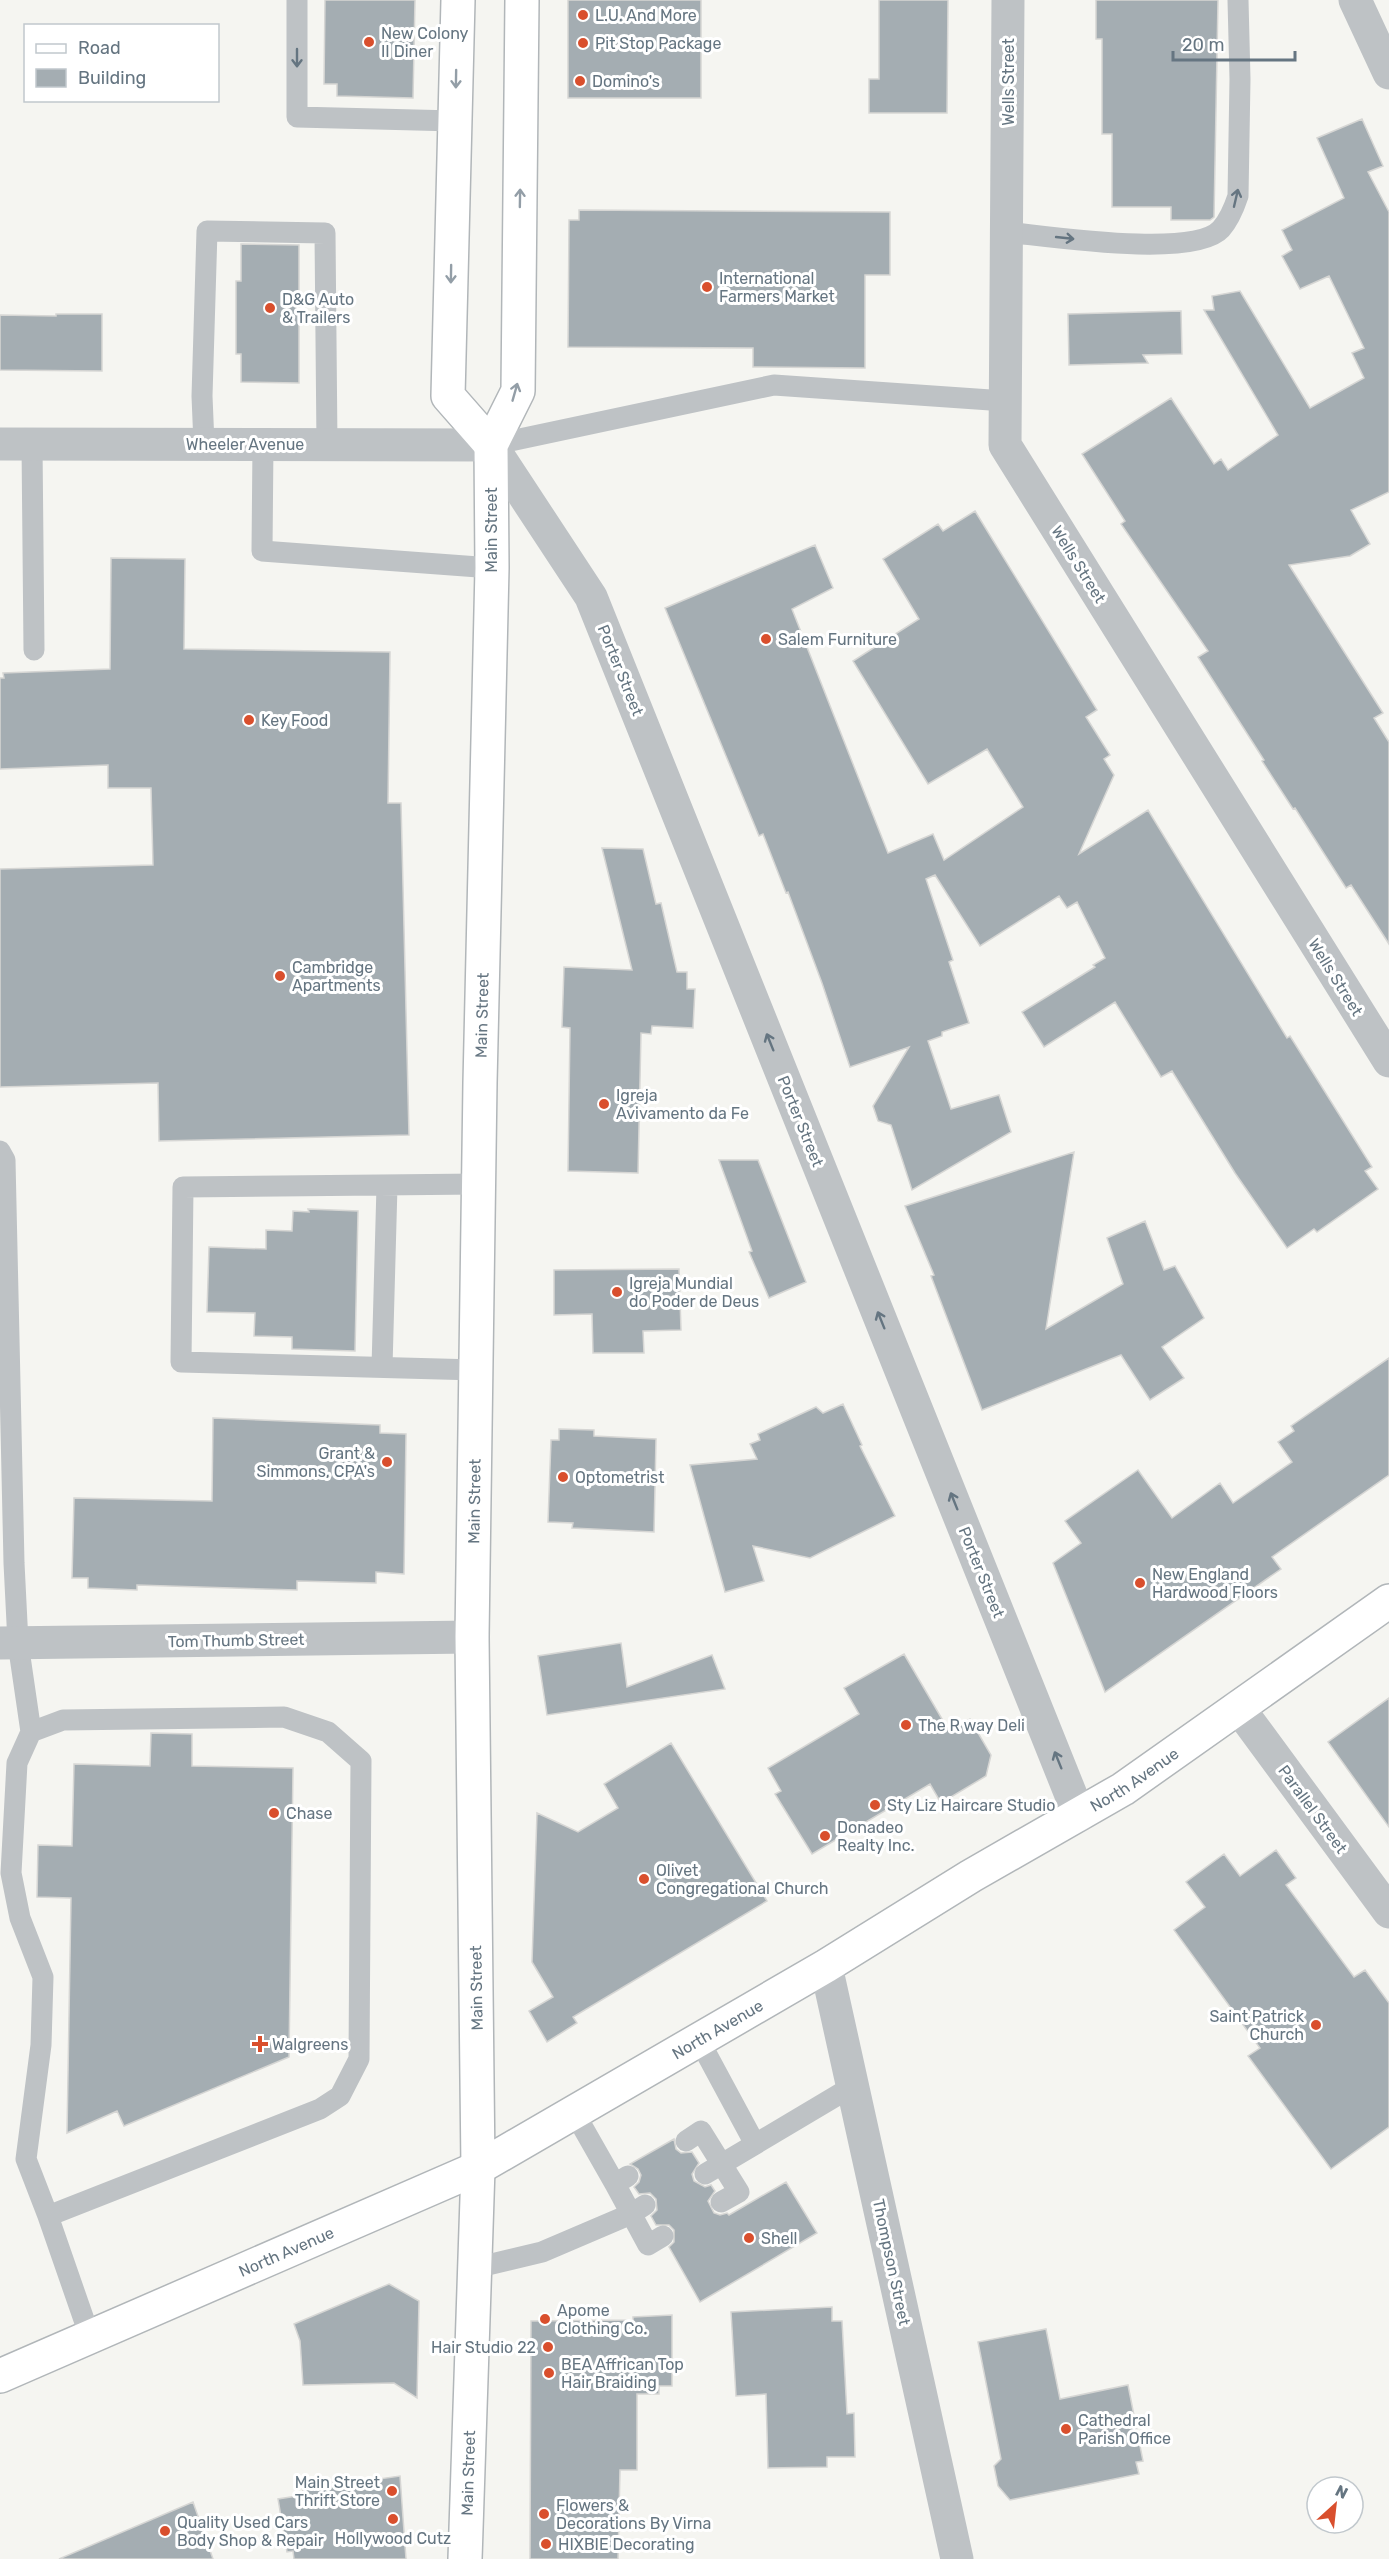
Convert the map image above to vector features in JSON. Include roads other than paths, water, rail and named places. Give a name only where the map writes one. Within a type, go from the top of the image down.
[{"type":"main road","points":[[458,0],[448,396],[491,445]]},
{"type":"main road","name":"Main Street","points":[[465,2559],[478,2168],[472,1637],[492,568],[491,445],[518,391],[522,0]]},
{"type":"main road","name":"North Avenue","points":[[0,2376],[478,2168],[826,1966],[971,1876],[1123,1788],[1389,1601]]},
{"type":"street","name":"Wells Street","points":[[1008,0],[1005,445],[1389,1061]]},
{"type":"street","points":[[1355,0],[1389,74]]},
{"type":"street","name":"Wheeler Avenue","points":[[16,444],[491,445]]},
{"type":"street","name":"Porter Street","points":[[491,445],[591,597],[1079,1815]]},
{"type":"street","name":"Tom Thumb Street","points":[[9,1643],[472,1637]]},
{"type":"street","name":"Parallel Street","points":[[1238,1707],[1389,1912]]},
{"type":"street","name":"Thompson Street","points":[[826,1966],[957,2559]]},
{"type":"lane","points":[[297,0],[297,117],[455,121]]},
{"type":"lane","points":[[1006,232],[1142,245],[1196,241],[1220,231],[1238,196],[1240,79],[1238,0]]},
{"type":"lane","points":[[204,444],[201,396],[207,231],[325,233],[327,445]]},
{"type":"lane","points":[[491,445],[774,386],[1005,400]]},
{"type":"lane","points":[[16,444],[34,650]]},
{"type":"lane","points":[[263,444],[262,550],[492,568]]},
{"type":"lane","points":[[0,1151],[5,1160],[9,1643],[31,1732],[17,1762],[11,1873],[20,1918],[43,1977],[41,2045],[26,2159],[90,2337]]},
{"type":"lane","points":[[477,1370],[181,1362],[183,1187],[479,1184]]},
{"type":"lane","points":[[382,1367],[387,1186]]},
{"type":"lane","points":[[31,1732],[63,1720],[284,1717],[328,1732],[360,1761],[358,2059],[340,2096],[320,2109],[48,2216]]},
{"type":"lane","points":[[699,2040],[755,2144]]},
{"type":"lane","points":[[714,2170],[853,2086]]},
{"type":"lane","points":[[574,2112],[621,2180],[638,2210],[648,2245],[663,2236]]},
{"type":"lane","points":[[686,2141],[701,2131],[714,2170],[739,2192],[721,2202]]},
{"type":"lane","points":[[475,2268],[542,2252],[638,2210]]},
{"type":"place","name":"L.U. And More","points":[[583,15]]},
{"type":"place","name":"New Colony II Diner","points":[[369,42]]},
{"type":"place","name":"Pit Stop Package","points":[[583,43]]},
{"type":"place","name":"Domino's","points":[[580,81]]},
{"type":"place","name":"International Farmers Market","points":[[707,287]]},
{"type":"place","name":"D&G Auto & Trailers","points":[[270,308]]},
{"type":"place","name":"Salem Furniture","points":[[766,639]]},
{"type":"place","name":"Key Food","points":[[249,720]]},
{"type":"place","name":"Cambridge Apartments","points":[[280,976]]},
{"type":"place","name":"Igreja Avivamento da Fe","points":[[604,1104]]},
{"type":"place","name":"Igreja Mundial do Poder de Deus","points":[[617,1292]]},
{"type":"place","name":"Grant & Simmons, CPA's","points":[[387,1462]]},
{"type":"place","name":"Optometrist","points":[[563,1477]]},
{"type":"place","name":"New England Hardwood Floors","points":[[1140,1583]]},
{"type":"place","name":"The R way Deli","points":[[906,1725]]},
{"type":"place","name":"Sty Liz Haircare Studio","points":[[875,1805]]},
{"type":"place","name":"Chase","points":[[274,1813]]},
{"type":"place","name":"Donadeo Realty Inc.","points":[[825,1836]]},
{"type":"place","name":"Olivet Congregational Church","points":[[644,1879]]},
{"type":"place","name":"Saint Patrick Church","points":[[1316,2025]]},
{"type":"place","name":"Walgreens","points":[[260,2044]]},
{"type":"place","name":"Shell","points":[[749,2238]]},
{"type":"place","name":"Apome Clothing Co.","points":[[545,2319]]},
{"type":"place","name":"Hair Studio 22","points":[[548,2347]]},
{"type":"place","name":"BEA Affrican Top Hair Braiding","points":[[549,2373]]},
{"type":"place","name":"Cathedral Parish Office","points":[[1066,2429]]},
{"type":"place","name":"Main Street Thrift Store","points":[[392,2491]]},
{"type":"place","name":"Flowers & Decorations By Virna","points":[[544,2514]]},
{"type":"place","name":"Hollywood Cutz","points":[[393,2519]]},
{"type":"place","name":"Quality Used Cars Body Shop & Repair","points":[[165,2531]]},
{"type":"place","name":"HIXBIE Decorating","points":[[546,2544]]}]
